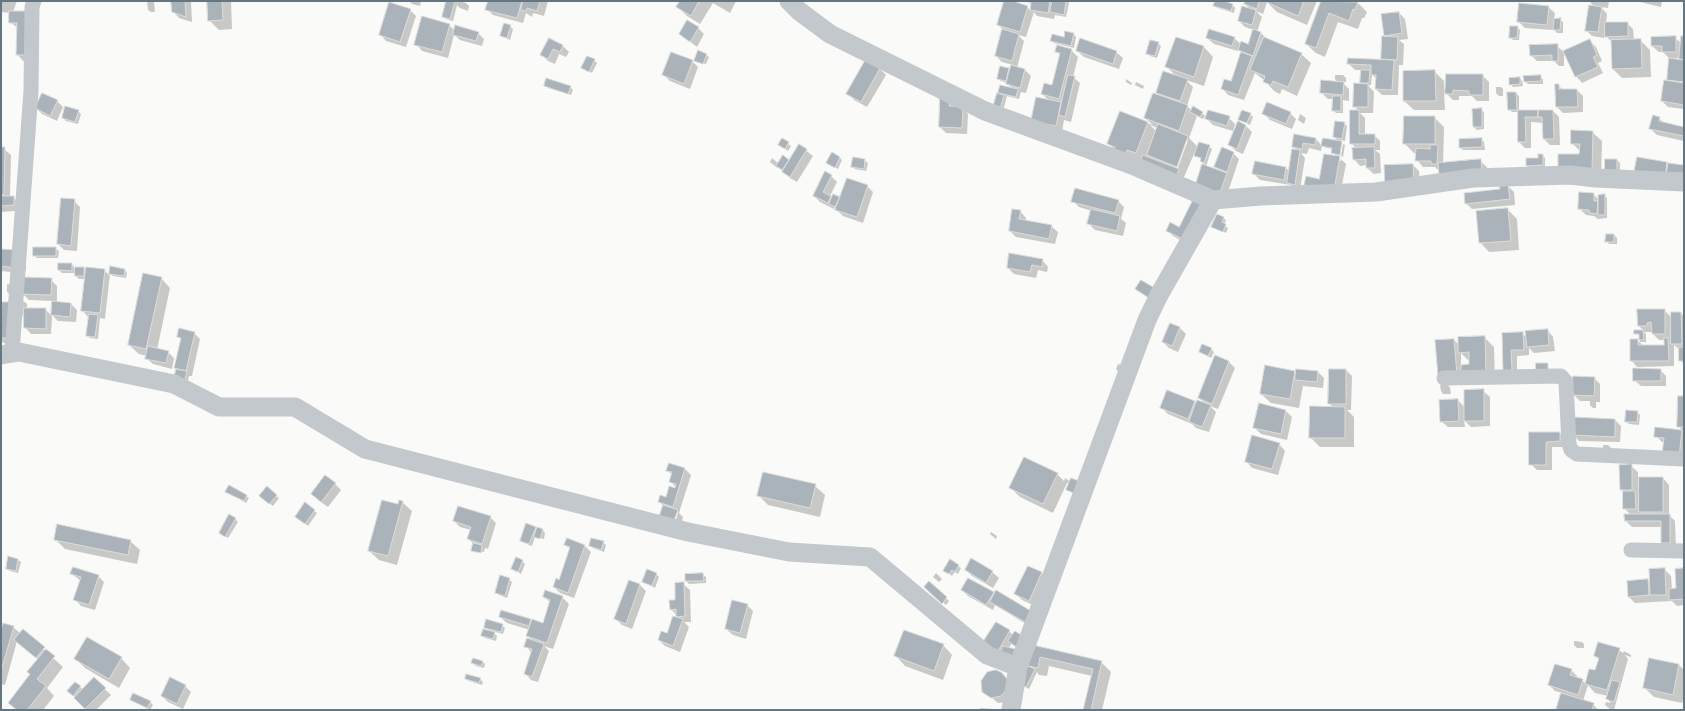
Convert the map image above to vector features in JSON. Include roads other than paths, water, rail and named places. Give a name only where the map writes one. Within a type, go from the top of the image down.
[{"type":"street","points":[[34,1],[32,7],[31,91],[6,354],[19,352],[174,384],[219,406],[295,406],[365,449],[688,532],[788,552],[870,557],[987,655],[1018,667]]},
{"type":"street","points":[[789,1],[799,11],[830,34],[985,111],[1132,165],[1213,200],[1261,196],[1376,192],[1473,178],[1570,174],[1596,178],[1684,182]]},
{"type":"street","points":[[1011,710],[1018,667],[1147,320],[1159,295],[1213,200]]},
{"type":"street","points":[[1444,378],[1561,376],[1566,382],[1569,444],[1571,450],[1577,454],[1684,459]]},
{"type":"street","points":[[1631,550],[1684,551]]}]
